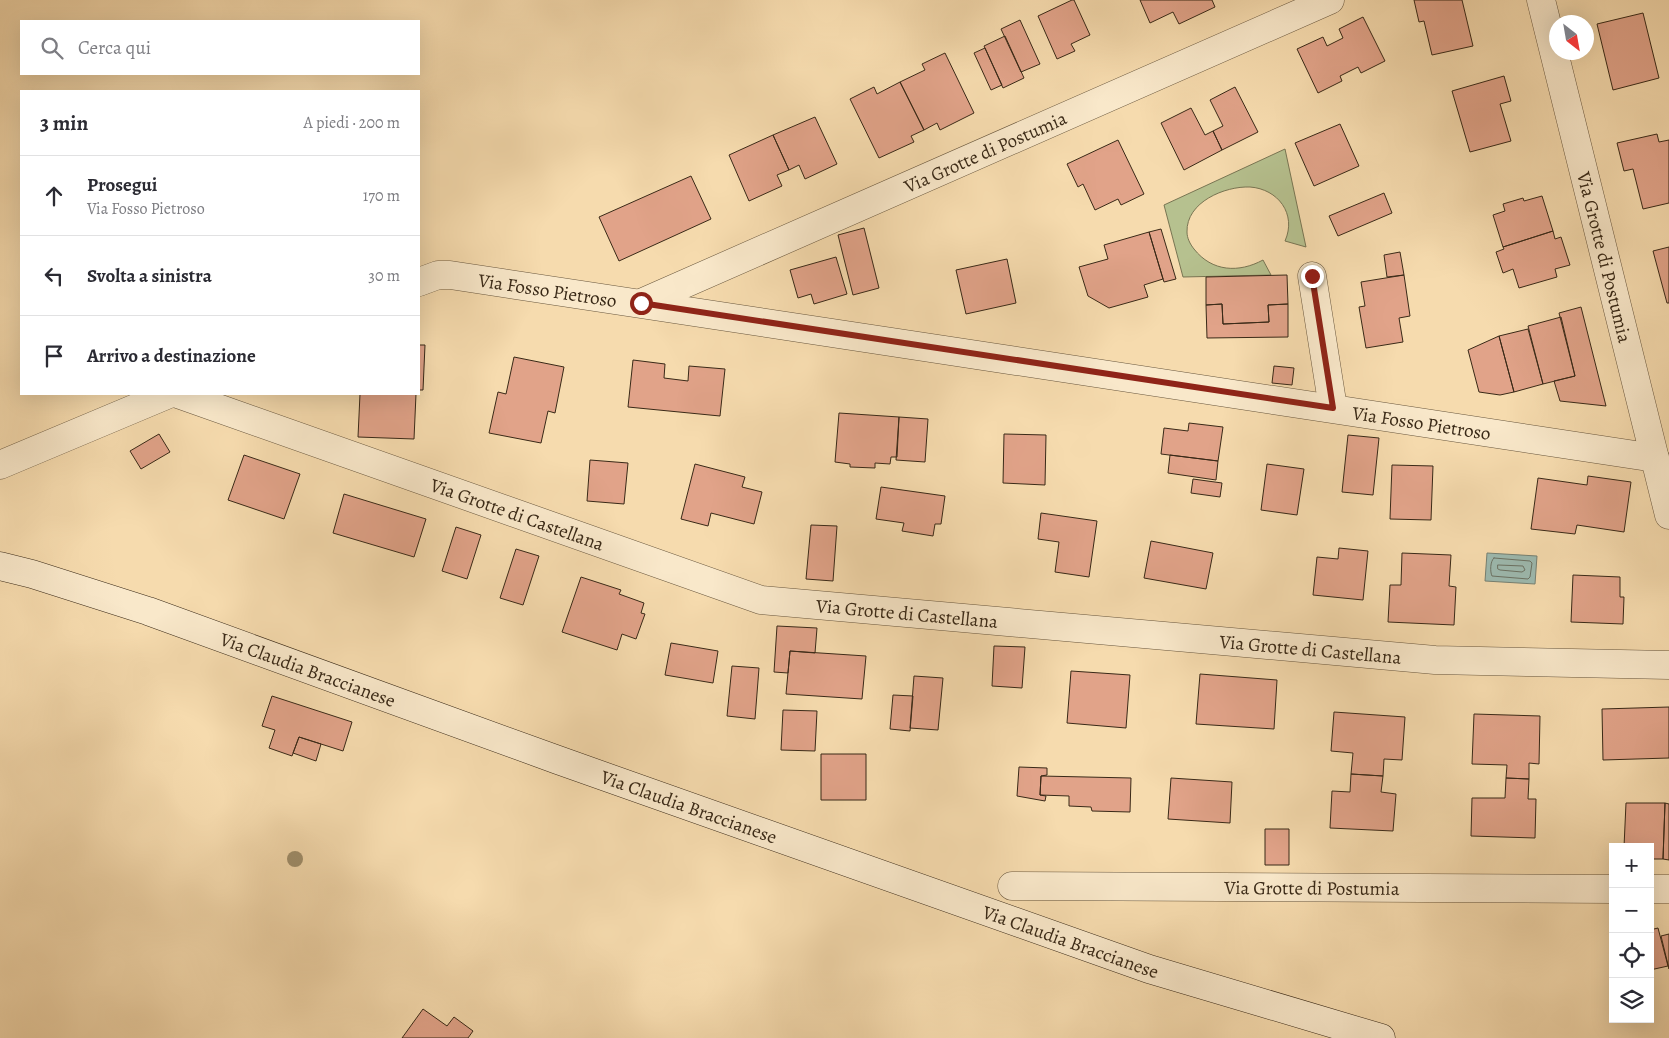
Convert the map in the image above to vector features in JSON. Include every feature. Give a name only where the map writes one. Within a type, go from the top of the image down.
[{"type":"street","name":"Via Grotte di Postumia","points":[[641,303],[1330,0]]},
{"type":"street","name":"Via Grotte di Postumia","points":[[1541,0],[1669,515]]},
{"type":"street","name":"Via Fosso Pietroso","points":[[420,282],[438,275],[450,275],[1655,458]]},
{"type":"street","points":[[1312,276],[1333,408]]},
{"type":"street","points":[[0,465],[167,395]]},
{"type":"street","name":"Via Grotte di Castellana","points":[[181,395],[761,600],[1435,660],[1669,665]]},
{"type":"street","name":"Via Claudia Braccianese","points":[[0,566],[32,574],[148,611],[576,767],[1149,969],[1381,1038]]},
{"type":"street","name":"Via Grotte di Postumia","points":[[1012,886],[1609,889]]},
{"type":"street","points":[[1654,889],[1669,889]]},
{"type":"green space","points":[[1285,149],[1306,247],[1285,241],[1289,221],[1287,213],[1277,198],[1269,192],[1250,187],[1229,189],[1209,198],[1193,212],[1188,221],[1187,232],[1190,243],[1201,257],[1217,266],[1226,268],[1245,267],[1263,260],[1271,275],[1183,277],[1164,205]]},
{"type":"water","points":[[1487,553],[1537,556],[1535,584],[1485,581]]},
{"type":"building","points":[[1074,0],[1090,35],[1071,44],[1075,51],[1057,59],[1038,16]]},
{"type":"building","points":[[1140,0],[1212,0],[1215,7],[1179,24],[1173,12],[1150,23]]},
{"type":"building","points":[[1414,0],[1462,0],[1473,46],[1432,55],[1424,21],[1419,22]]},
{"type":"building","points":[[1643,13],[1659,78],[1613,90],[1597,24]]},
{"type":"building","points":[[1363,17],[1385,61],[1361,73],[1358,67],[1340,76],[1342,81],[1318,93],[1297,49],[1323,37],[1327,46],[1343,38],[1339,29]]},
{"type":"building","points":[[1020,20],[1040,64],[1021,72],[1001,29]]},
{"type":"building","points":[[1005,36],[1024,78],[1003,88],[984,46]]},
{"type":"building","points":[[985,48],[1002,85],[991,90],[974,53]]},
{"type":"building","points":[[945,53],[974,113],[940,130],[937,123],[924,130],[900,82],[925,70],[922,64]]},
{"type":"building","points":[[1504,76],[1511,101],[1500,104],[1511,141],[1470,152],[1452,91]]},
{"type":"building","points":[[900,82],[924,130],[911,136],[914,142],[879,158],[850,99],[874,87],[877,94]]},
{"type":"building","points":[[1235,87],[1258,132],[1222,150],[1213,131],[1223,126],[1210,100]]},
{"type":"building","points":[[1191,108],[1205,135],[1213,131],[1222,150],[1184,170],[1161,123]]},
{"type":"building","points":[[815,117],[837,164],[805,179],[799,165],[789,170],[773,135]]},
{"type":"building","points":[[1340,124],[1359,166],[1314,186],[1295,143]]},
{"type":"building","points":[[1657,134],[1659,142],[1669,140],[1669,203],[1643,209],[1633,169],[1624,171],[1617,143]]},
{"type":"building","points":[[773,135],[789,170],[777,175],[782,186],[749,201],[729,155]]},
{"type":"building","points":[[1118,140],[1144,194],[1121,205],[1118,199],[1095,210],[1083,184],[1078,187],[1067,164]]},
{"type":"building","points":[[691,176],[711,219],[619,261],[599,217]]},
{"type":"building","points":[[1384,193],[1392,213],[1338,236],[1329,216]]},
{"type":"building","points":[[1542,196],[1553,231],[1503,247],[1493,215],[1505,211],[1503,204],[1523,198],[1524,201]]},
{"type":"building","points":[[864,228],[879,288],[853,295],[838,235]]},
{"type":"building","points":[[1161,229],[1176,279],[1164,282],[1149,232]]},
{"type":"building","points":[[1553,231],[1555,239],[1561,237],[1570,265],[1555,269],[1557,277],[1519,288],[1513,269],[1503,273],[1496,252],[1504,249],[1503,247]]},
{"type":"building","points":[[1149,232],[1163,279],[1144,285],[1148,297],[1109,308],[1088,296],[1079,267],[1108,259],[1104,245]]},
{"type":"building","points":[[1669,247],[1669,303],[1667,303],[1653,251]]},
{"type":"building","points":[[1400,252],[1404,275],[1387,277],[1384,255]]},
{"type":"building","points":[[836,257],[847,294],[814,304],[811,294],[798,298],[790,270]]},
{"type":"building","points":[[1007,259],[1016,303],[966,314],[956,270]]},
{"type":"building","points":[[1287,275],[1288,304],[1268,305],[1269,322],[1223,324],[1222,304],[1206,305],[1206,277]]},
{"type":"building","points":[[1404,275],[1410,316],[1399,318],[1403,342],[1366,348],[1359,307],[1365,306],[1361,282]]},
{"type":"building","points":[[1222,304],[1223,324],[1269,322],[1268,305],[1288,304],[1288,337],[1207,338],[1206,305]]},
{"type":"building","points":[[1581,307],[1606,406],[1560,401],[1554,381],[1575,376],[1559,313]]},
{"type":"building","points":[[1561,317],[1575,376],[1543,384],[1528,326]]},
{"type":"building","points":[[1528,329],[1543,384],[1514,392],[1499,336]]},
{"type":"building","points":[[1499,336],[1514,392],[1500,395],[1479,392],[1468,350]]},
{"type":"building","points":[[420,345],[425,345],[423,390],[420,390]]},
{"type":"building","points":[[514,357],[564,367],[555,413],[548,411],[541,443],[489,433],[498,392],[506,394]]},
{"type":"building","points":[[633,360],[665,364],[664,378],[688,381],[689,366],[725,369],[720,416],[628,407]]},
{"type":"building","points":[[1274,366],[1294,368],[1292,385],[1272,383]]},
{"type":"building","points":[[360,395],[416,395],[414,439],[358,437]]},
{"type":"building","points":[[839,413],[899,417],[897,457],[891,457],[890,464],[875,463],[875,468],[850,467],[850,464],[835,462]]},
{"type":"building","points":[[899,417],[928,419],[925,462],[896,460]]},
{"type":"building","points":[[1189,423],[1223,427],[1218,461],[1161,454],[1164,428],[1188,431]]},
{"type":"building","points":[[159,434],[170,452],[141,469],[130,451]]},
{"type":"building","points":[[1004,434],[1046,435],[1045,485],[1003,483]]},
{"type":"building","points":[[1348,435],[1379,438],[1373,495],[1342,492]]},
{"type":"building","points":[[244,455],[300,474],[284,519],[228,500]]},
{"type":"building","points":[[1170,455],[1218,461],[1216,480],[1168,473]]},
{"type":"building","points":[[590,460],[628,463],[624,504],[587,501]]},
{"type":"building","points":[[695,464],[745,477],[742,487],[762,492],[754,524],[711,513],[708,526],[681,519]]},
{"type":"building","points":[[1267,464],[1304,469],[1297,515],[1261,510]]},
{"type":"building","points":[[1392,465],[1433,466],[1431,520],[1390,519]]},
{"type":"building","points":[[1588,476],[1631,482],[1624,532],[1577,525],[1575,534],[1531,529],[1538,478],[1587,485]]},
{"type":"building","points":[[1193,479],[1222,483],[1220,497],[1191,493]]},
{"type":"building","points":[[881,487],[945,496],[941,524],[935,524],[933,536],[902,531],[904,523],[876,519]]},
{"type":"building","points":[[344,494],[426,519],[414,557],[333,533]]},
{"type":"building","points":[[1041,513],[1097,521],[1089,577],[1055,572],[1059,542],[1038,539]]},
{"type":"building","points":[[811,525],[837,526],[833,581],[806,579]]},
{"type":"building","points":[[456,527],[481,535],[467,579],[442,571]]},
{"type":"building","points":[[1151,541],[1213,553],[1206,589],[1144,578]]},
{"type":"building","points":[[1339,548],[1368,551],[1363,600],[1313,595],[1317,557],[1338,559]]},
{"type":"building","points":[[516,549],[539,556],[523,605],[500,598]]},
{"type":"building","points":[[1402,553],[1451,555],[1449,586],[1456,587],[1454,625],[1388,622],[1390,585],[1401,585]]},
{"type":"building","points":[[1573,575],[1620,577],[1620,597],[1624,597],[1623,624],[1571,622]]},
{"type":"building","points":[[581,577],[621,590],[619,594],[644,603],[641,613],[645,614],[636,639],[622,634],[617,650],[562,632]]},
{"type":"building","points":[[777,626],[817,628],[815,653],[790,651],[788,673],[774,672]]},
{"type":"building","points":[[671,643],[718,651],[713,683],[665,675]]},
{"type":"building","points":[[994,646],[1025,647],[1022,688],[992,686]]},
{"type":"building","points":[[790,651],[866,656],[862,699],[786,694]]},
{"type":"building","points":[[732,666],[759,668],[755,719],[727,716]]},
{"type":"building","points":[[1071,671],[1130,675],[1126,728],[1067,723]]},
{"type":"building","points":[[1200,674],[1277,680],[1274,729],[1196,724]]},
{"type":"building","points":[[914,676],[943,678],[938,730],[910,728]]},
{"type":"building","points":[[893,695],[913,696],[910,731],[890,729]]},
{"type":"building","points":[[272,696],[352,722],[343,751],[299,737],[292,756],[269,748],[275,730],[262,726]]},
{"type":"building","points":[[1669,707],[1669,758],[1603,760],[1602,709]]},
{"type":"building","points":[[783,710],[817,711],[815,751],[781,750]]},
{"type":"building","points":[[1334,712],[1405,717],[1402,760],[1384,759],[1383,776],[1351,774],[1353,753],[1331,751]]},
{"type":"building","points":[[1474,714],[1540,716],[1539,764],[1529,763],[1529,779],[1506,778],[1507,765],[1472,764]]},
{"type":"building","points":[[299,737],[321,744],[316,761],[293,753]]},
{"type":"building","points":[[821,754],[866,754],[866,800],[821,800]]},
{"type":"building","points":[[1019,767],[1047,768],[1047,775],[1041,776],[1040,795],[1046,796],[1045,801],[1017,796]]},
{"type":"building","points":[[1351,774],[1383,776],[1381,792],[1396,794],[1393,831],[1330,828],[1332,791],[1350,792]]},
{"type":"building","points":[[1041,776],[1131,778],[1130,812],[1092,811],[1091,807],[1069,806],[1069,796],[1040,795]]},
{"type":"building","points":[[1171,778],[1232,782],[1230,823],[1168,819]]},
{"type":"building","points":[[1506,778],[1529,779],[1528,799],[1536,799],[1535,838],[1471,836],[1472,798],[1505,798]]},
{"type":"building","points":[[1626,803],[1665,803],[1663,859],[1654,859],[1654,843],[1624,843]]},
{"type":"building","points":[[1665,803],[1669,804],[1669,860],[1663,859]]},
{"type":"building","points":[[1265,829],[1289,829],[1289,865],[1265,865]]},
{"type":"building","points":[[1658,928],[1668,966],[1654,969],[1654,933],[1654,929]]},
{"type":"building","points":[[1669,934],[1669,969],[1661,936]]},
{"type":"building","points":[[423,1009],[447,1026],[454,1017],[473,1031],[468,1038],[402,1038]]},
{"type":"route","points":[[641,303],[1333,408],[1312,276]]}]
